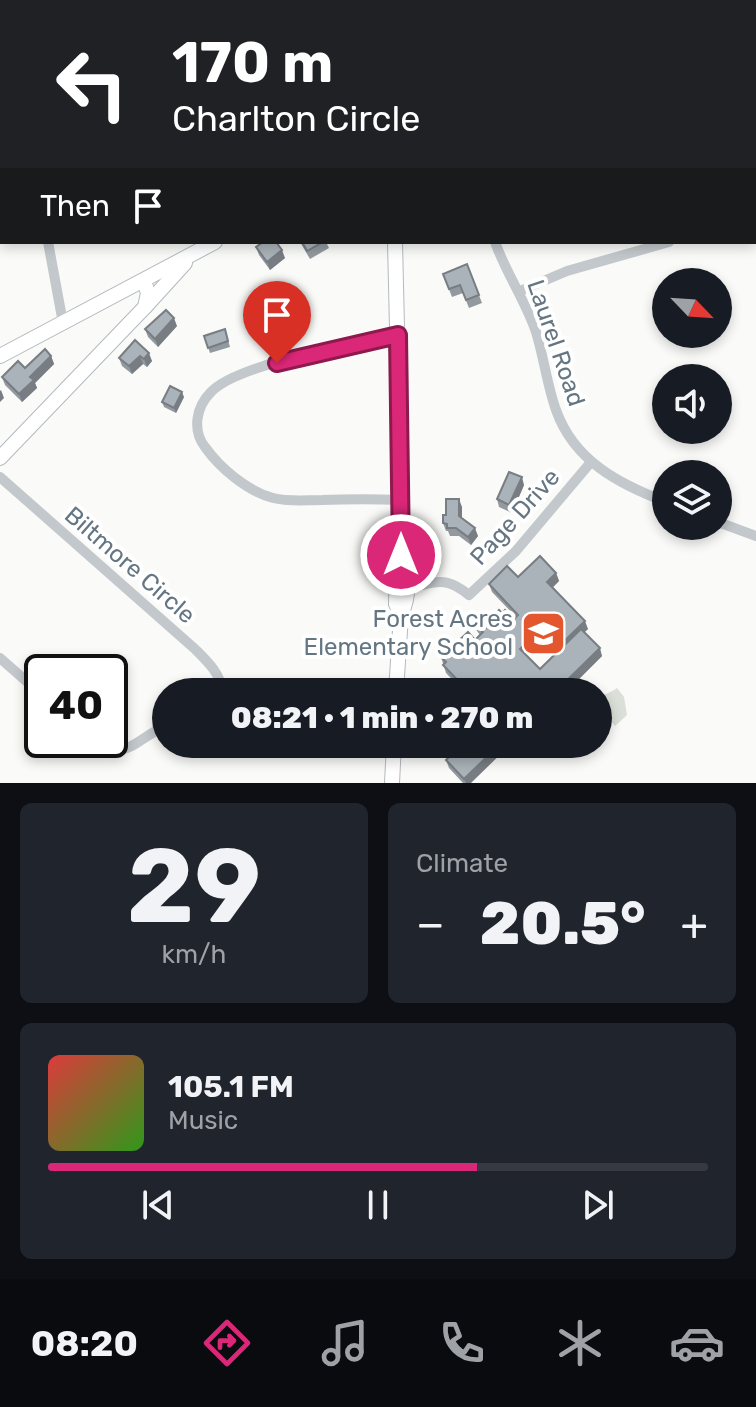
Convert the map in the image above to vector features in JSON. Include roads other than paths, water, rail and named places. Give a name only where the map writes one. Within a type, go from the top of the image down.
[{"type":"street","points":[[48,244],[63,323]]},
{"type":"street","points":[[0,356],[211,244]]},
{"type":"street","points":[[395,244],[401,500],[401,555],[397,564],[396,604],[401,615]]},
{"type":"street","name":"Laurel Road","points":[[496,244],[520,291],[564,427],[591,462],[633,489],[652,496]]},
{"type":"street","points":[[520,291],[567,271],[662,244]]},
{"type":"street","points":[[0,458],[190,256]]},
{"type":"street","points":[[144,281],[148,293],[145,307]]},
{"type":"street","points":[[398,335],[300,356],[225,382],[211,392],[199,411],[196,425],[201,442],[211,456],[229,473],[271,498],[292,501],[401,500]]},
{"type":"street","name":"Page Drive","points":[[407,576],[423,585],[437,581],[450,582],[469,595],[516,551],[591,462]]},
{"type":"street","name":"Biltmore Circle","points":[[0,477],[195,649],[213,667],[219,678]]},
{"type":"street","points":[[732,527],[756,536]]},
{"type":"street","points":[[397,678],[407,576],[407,565],[401,555]]},
{"type":"street","points":[[406,598],[423,585]]},
{"type":"street","points":[[0,658],[24,679]]},
{"type":"street","points":[[128,747],[152,734]]},
{"type":"street","points":[[392,783],[393,758]]},
{"type":"place","name":"Forest Acres Elementary School","points":[[544,633]]}]
